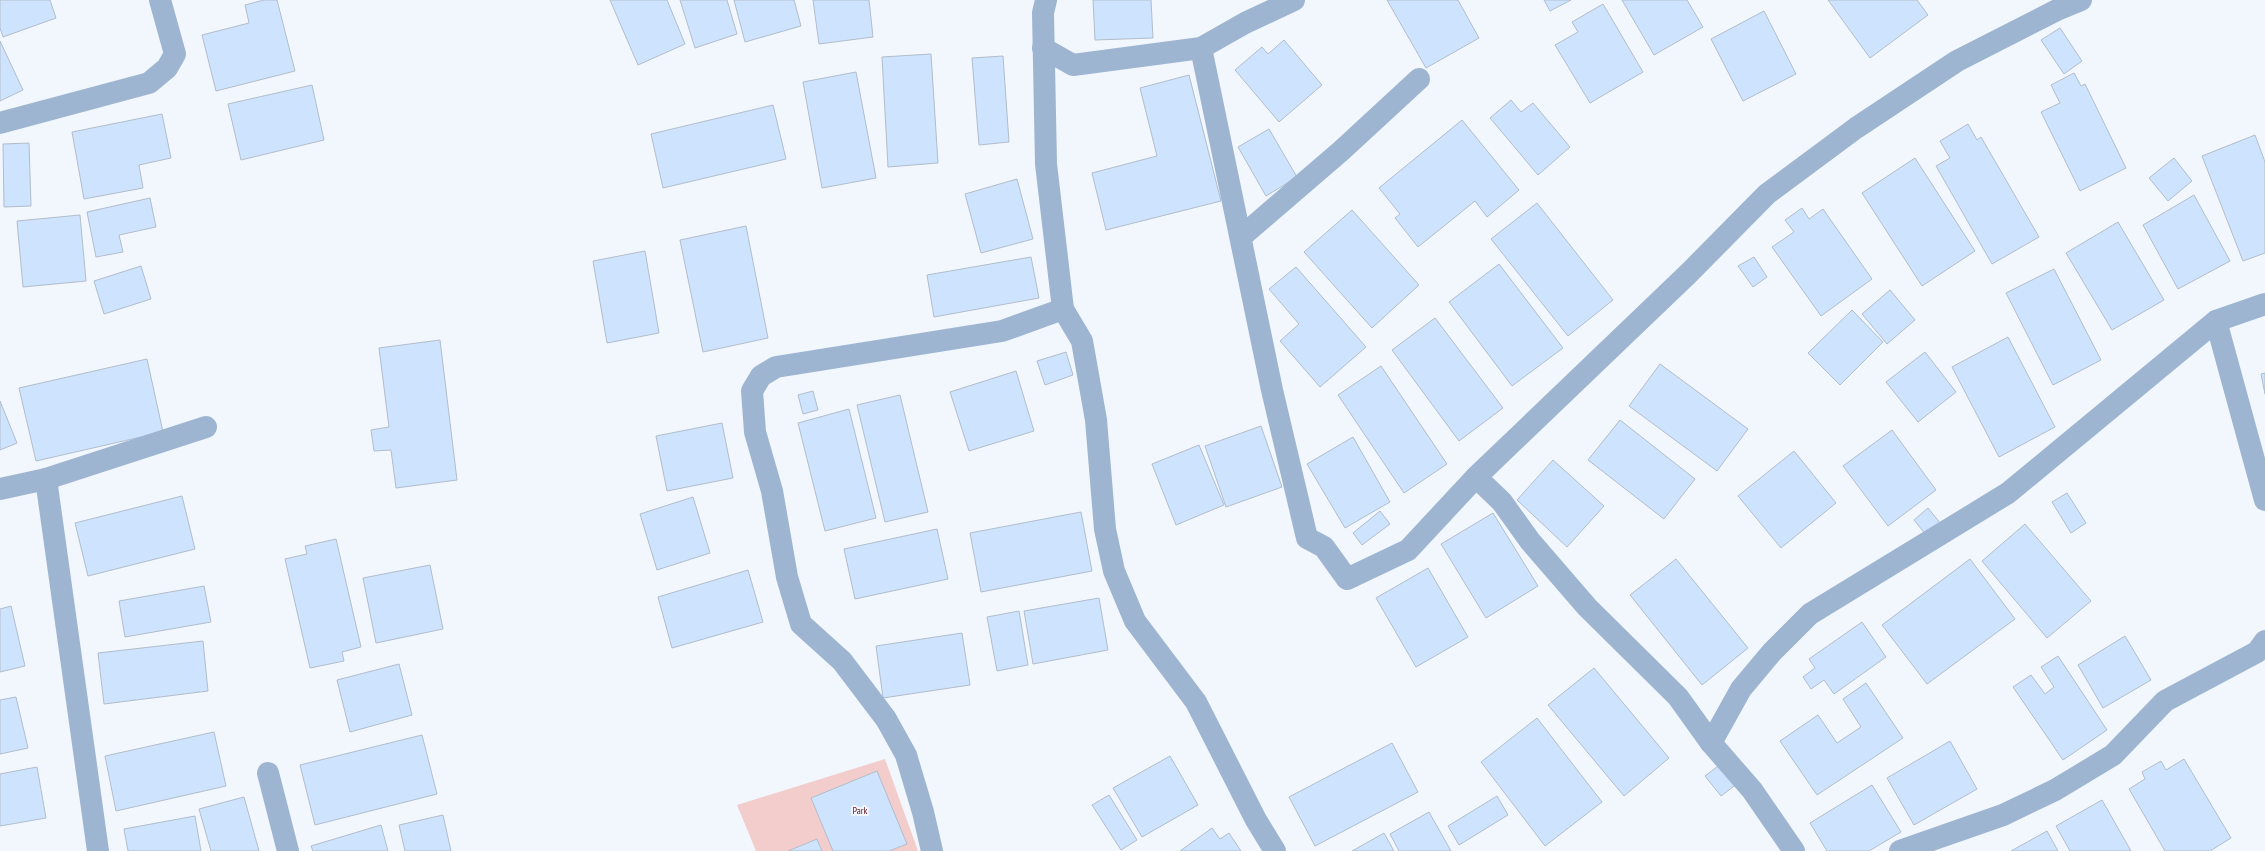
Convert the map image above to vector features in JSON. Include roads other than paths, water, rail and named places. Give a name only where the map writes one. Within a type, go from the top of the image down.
[{"type":"street","points":[[0,123],[149,84],[167,68],[175,54],[160,0]]},
{"type":"street","points":[[1044,48],[1073,65],[1201,48],[1245,23],[1294,0]]},
{"type":"street","points":[[1201,48],[1272,390],[1308,538],[1324,547],[1347,579],[1408,550],[1476,477],[1689,273],[1767,194],[1856,128],[1957,61],[2059,9],[2081,0]]},
{"type":"street","points":[[1045,6],[1073,65]]},
{"type":"street","points":[[1045,6],[1044,48],[1046,164],[1063,309],[1082,341],[1096,420],[1105,529],[1114,572],[1135,621],[1196,702],[1256,820],[1275,851]]},
{"type":"street","points":[[1241,237],[1341,151],[1419,79]]},
{"type":"street","points":[[1710,742],[1742,689],[1772,652],[1810,614],[2008,493],[2216,321],[2265,304]]},
{"type":"street","points":[[932,851],[923,812],[906,755],[886,719],[842,661],[801,624],[787,577],[772,491],[755,432],[752,391],[761,376],[776,367],[1002,331],[1063,309]]},
{"type":"street","points":[[2216,321],[2265,500]]},
{"type":"street","points":[[0,489],[46,479],[206,427]]},
{"type":"street","points":[[1476,477],[1502,502],[1530,541],[1587,607],[1678,697],[1710,742],[1752,790],[1794,851]]},
{"type":"street","points":[[46,479],[98,851]]},
{"type":"street","points":[[1900,851],[2003,815],[2055,790],[2113,756],[2166,701],[2257,652],[2265,640]]},
{"type":"street","points":[[268,773],[288,851]]},
{"type":"park label","name":"Park","points":[[860,810]]}]
